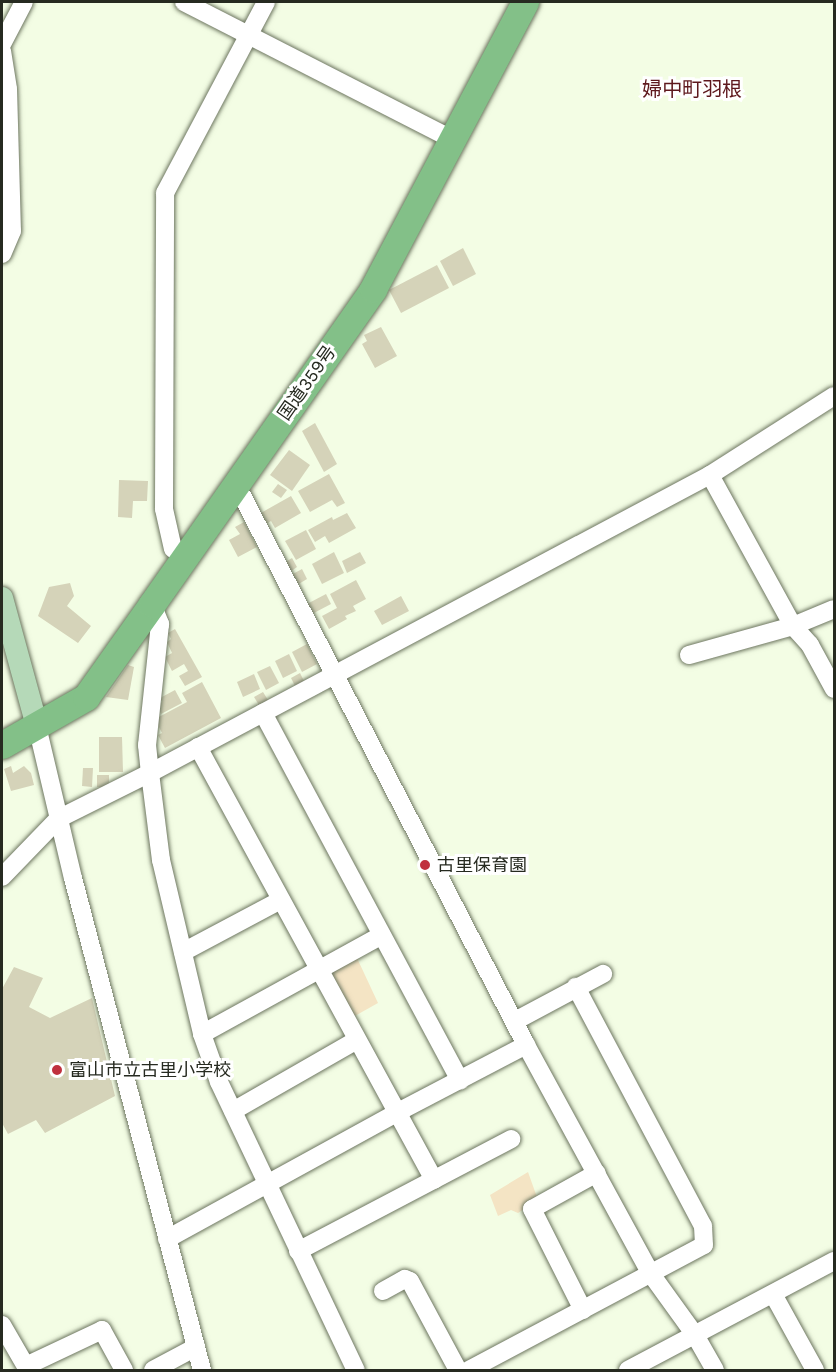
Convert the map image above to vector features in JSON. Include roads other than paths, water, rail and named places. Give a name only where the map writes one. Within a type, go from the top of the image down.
[{"type":"highway","name":"国道359号","points":[[37,726],[68,689],[173,549],[362,281],[442,134],[508,2]]},
{"type":"highway","name":"国道359号","points":[[2,746],[86,697],[152,604],[373,289],[525,2]]},
{"type":"main road","points":[[2,597],[37,726]]},
{"type":"street","points":[[2,44],[24,2]]},
{"type":"street","points":[[184,2],[442,134]]},
{"type":"street","points":[[173,549],[164,509],[165,193],[266,2]]},
{"type":"street","points":[[2,51],[8,89],[12,231],[2,254]]},
{"type":"street","points":[[2,877],[58,819],[150,773],[710,475],[834,396]]},
{"type":"street","points":[[710,475],[793,626],[810,645],[834,689]]},
{"type":"street","points":[[236,484],[526,1045],[651,1274],[695,1335],[716,1371]]},
{"type":"street","points":[[152,604],[160,624],[147,745],[150,773],[161,860],[202,1034],[219,1082],[356,1371]]},
{"type":"street","points":[[689,655],[793,626],[834,609]]},
{"type":"street","points":[[263,713],[459,1080]]},
{"type":"street","points":[[37,726],[58,819],[202,1371]]},
{"type":"street","points":[[198,747],[434,1180]]},
{"type":"street","points":[[183,952],[281,900]]},
{"type":"street","points":[[202,1034],[382,935]]},
{"type":"street","points":[[515,1021],[603,974]]},
{"type":"street","points":[[469,1371],[705,1245],[703,1226],[576,987]]},
{"type":"street","points":[[233,1111],[357,1040]]},
{"type":"street","points":[[167,1239],[396,1113],[526,1045]]},
{"type":"street","points":[[298,1251],[511,1139]]},
{"type":"street","points":[[583,1310],[532,1209],[597,1173]]},
{"type":"street","points":[[628,1371],[834,1261]]},
{"type":"street","points":[[383,1292],[405,1279],[410,1281],[458,1371]]},
{"type":"street","points":[[773,1294],[815,1371]]},
{"type":"street","points":[[2,1325],[27,1368],[102,1330],[124,1371]]},
{"type":"street","points":[[153,1371],[196,1347]]},
{"type":"waterway","points":[[2,198],[3,216]]},
{"type":"place","name":"古里保育園","points":[[425,865]]},
{"type":"place","name":"富山市立古里小学校","points":[[57,1070]]},
{"type":"district","name":"婦中町羽根","points":[[692,89]]}]
